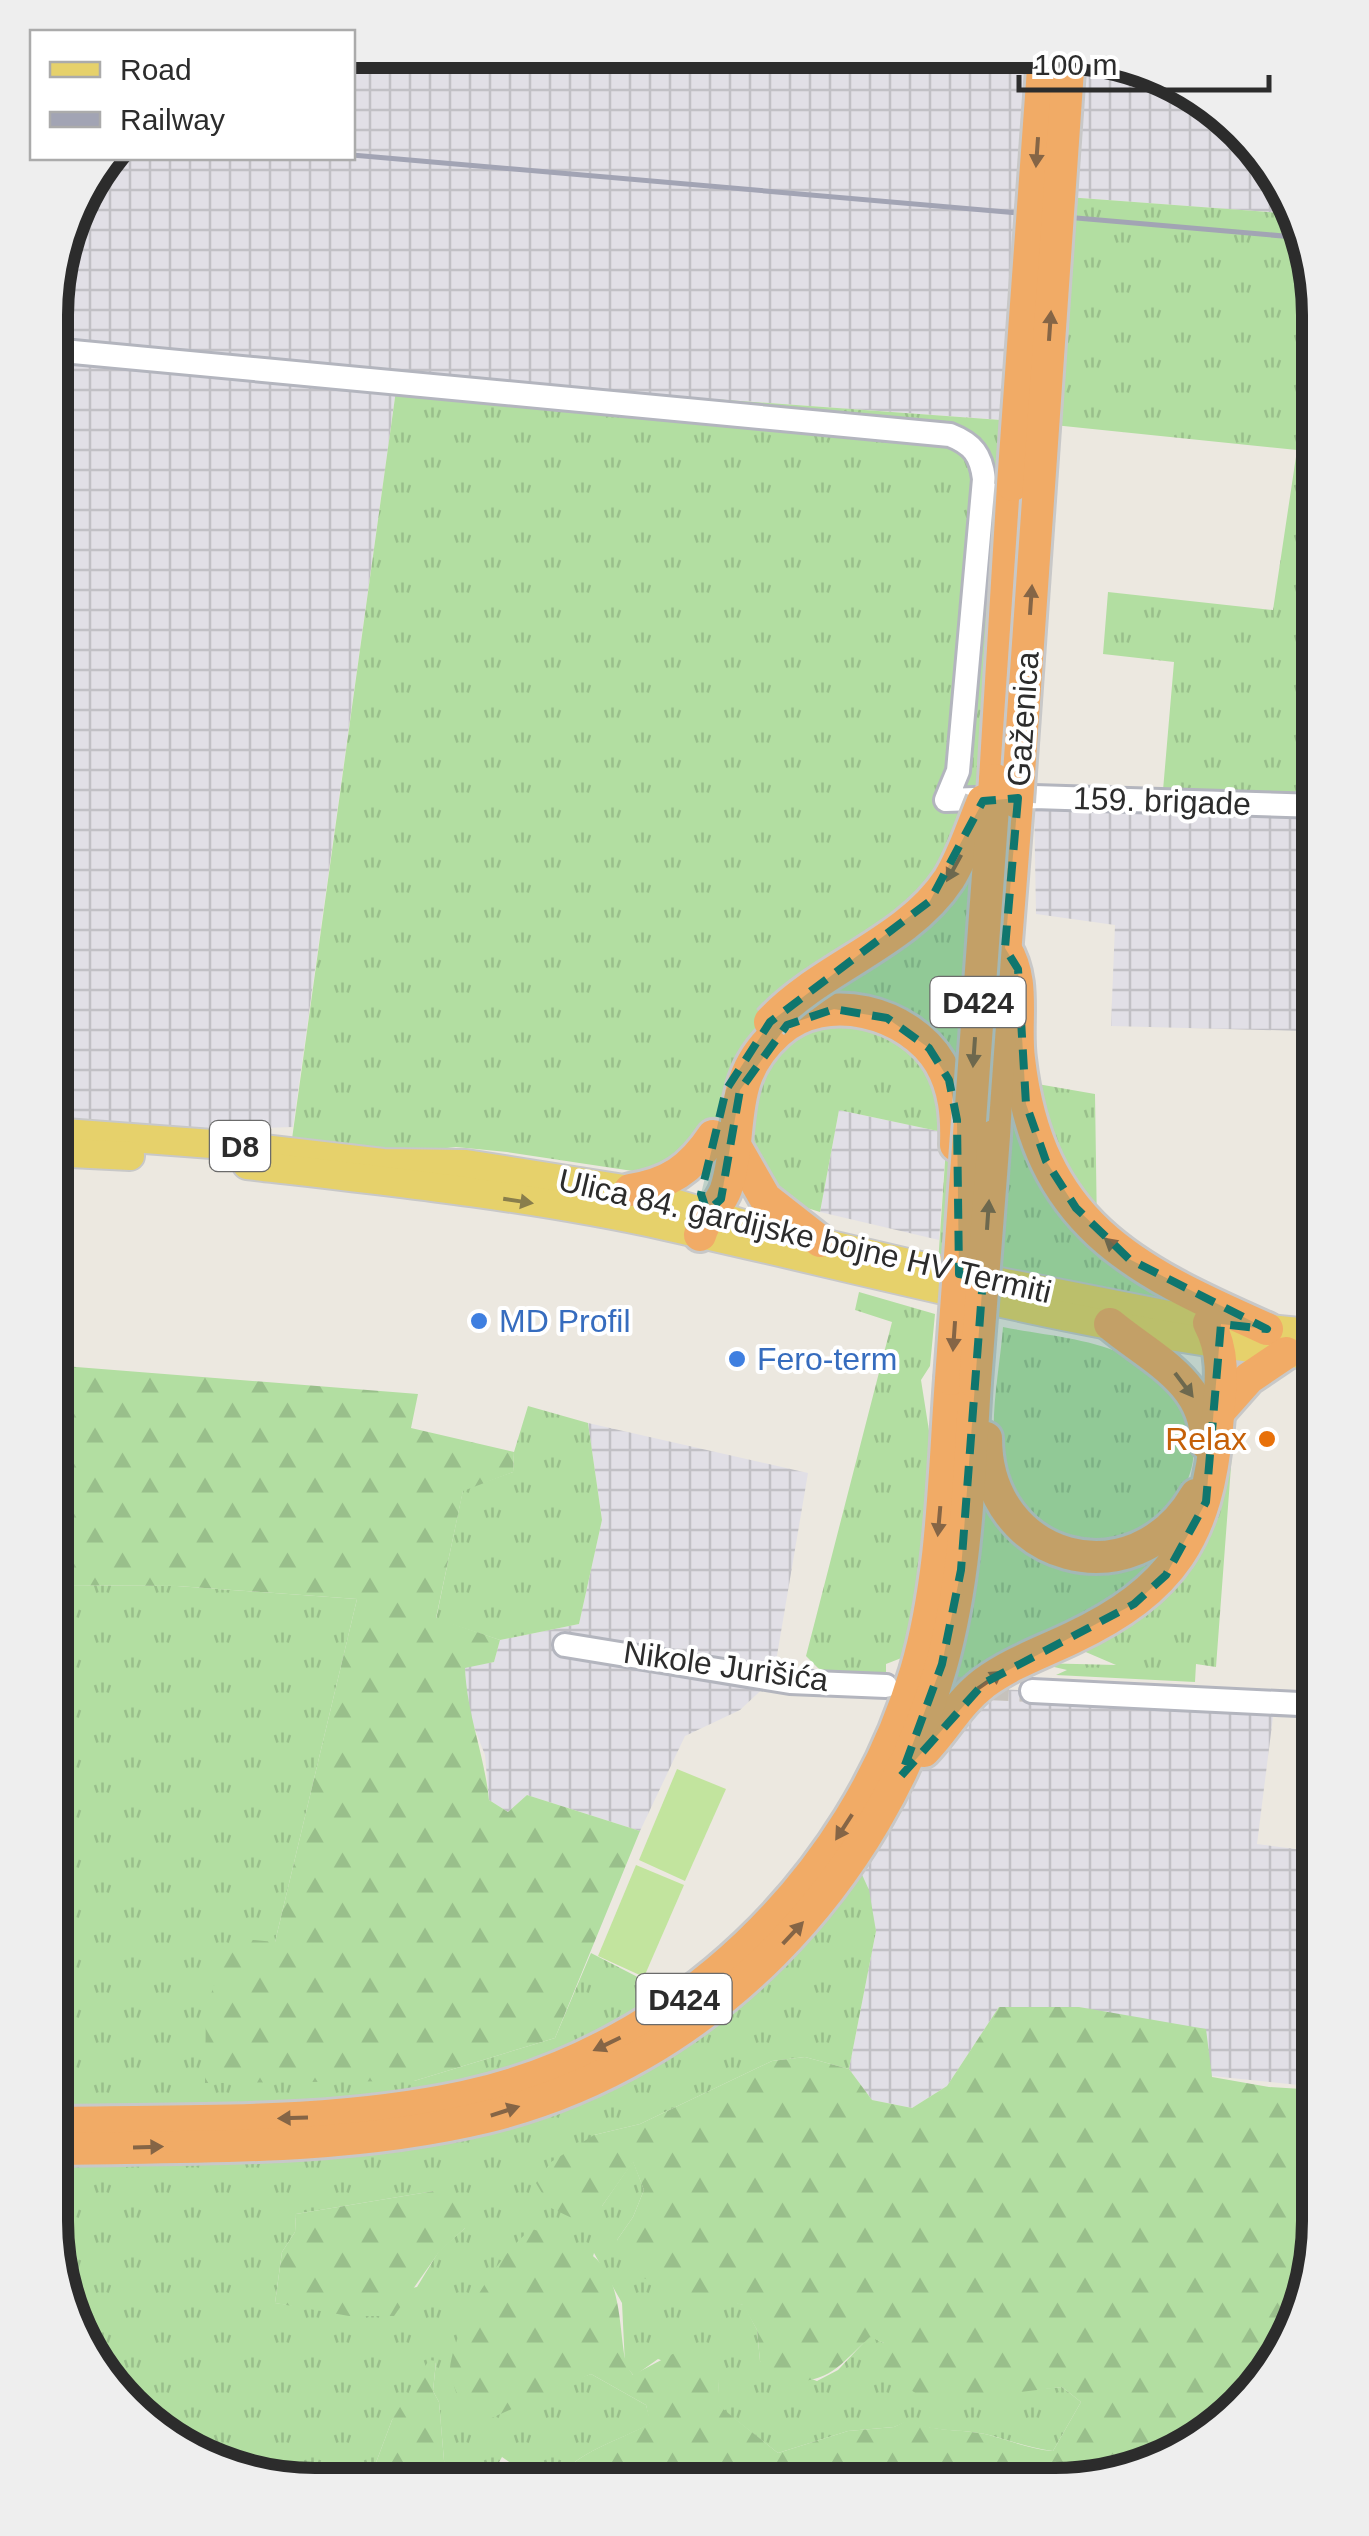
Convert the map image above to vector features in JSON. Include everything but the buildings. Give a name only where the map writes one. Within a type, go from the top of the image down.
[{"type":"highway","name":"Gaženica","points":[[963,1380],[962,1223],[1043,68]]},
{"type":"highway","name":"Gaženica","points":[[963,1380],[1005,948],[1068,68]]},
{"type":"highway","points":[[704,1224],[726,1187],[726,1090],[744,1054],[774,1027],[798,994],[908,921],[930,901],[948,880],[995,780]]},
{"type":"highway","points":[[1005,948],[1018,969],[1016,1024],[1026,1104],[1046,1161],[1061,1186],[1097,1232],[1155,1278],[1291,1346],[1249,1378],[1218,1413]]},
{"type":"highway","points":[[774,1027],[834,1009],[860,1012],[887,1018],[929,1048],[954,1096],[954,1204],[962,1223]]},
{"type":"highway","points":[[630,1190],[678,1176],[723,1139]]},
{"type":"highway","points":[[723,1139],[766,1198],[820,1241]]},
{"type":"highway","points":[[963,1380],[986,1400],[986,1458],[991,1478],[1019,1524],[1067,1555],[1090,1560],[1136,1549],[1162,1536],[1183,1518],[1198,1492],[1206,1436],[1192,1394],[1172,1370],[1110,1324]]},
{"type":"highway","points":[[901,1776],[930,1745],[951,1712],[984,1684],[1134,1604],[1166,1575],[1206,1502],[1218,1413],[1216,1335]]},
{"type":"highway","name":"D424","points":[[68,2149],[312,2142],[393,2134],[487,2116],[623,2064],[679,2032],[776,1952],[841,1876],[901,1776],[942,1664],[961,1570],[963,1380]]},
{"type":"highway","name":"D424","points":[[68,2123],[301,2118],[392,2110],[468,2096],[610,2044],[678,2003],[715,1974],[785,1906],[822,1860],[868,1789],[892,1739],[917,1668],[963,1380]]},
{"type":"main road","name":"Ulica 84. gardijske bojne HV Termiti","points":[[68,1133],[383,1162],[466,1164],[630,1190],[704,1224],[1110,1324],[1291,1346]]},
{"type":"main road","name":"Ulica 84. gardijske bojne HV Termiti","points":[[68,1153],[236,1164],[820,1241],[1216,1335]]},
{"type":"street","name":"159. brigade","points":[[68,352],[930,433],[968,442],[982,459],[984,479],[958,771],[946,800],[1034,797],[1302,805]]},
{"type":"street","name":"Nikole Jurišića","points":[[566,1645],[790,1682],[886,1686]]},
{"type":"street","points":[[1032,1690],[1301,1703]]},
{"type":"highlighted area","points":[[1018,798],[1005,948],[1018,969],[1026,1104],[1046,1161],[1076,1208],[1129,1259],[1267,1329],[1221,1324],[1206,1502],[1166,1575],[1134,1604],[984,1683],[901,1776],[942,1664],[961,1570],[983,1278],[959,1274],[957,1120],[949,1080],[929,1048],[887,1018],[834,1009],[787,1025],[740,1090],[721,1199],[707,1212],[701,1194],[726,1090],[770,1022],[930,901],[983,801]]},
{"type":"shaded area","points":[[355,68],[1042,68],[1017,421],[398,376],[293,1127],[68,1134],[68,314],[76,250],[86,220],[119,164],[122,160],[355,160]]},
{"type":"shaded area","points":[[1058,68],[1103,72],[1134,81],[1192,109],[1240,152],[1260,177],[1279,213],[1067,197]]},
{"type":"shaded area","points":[[1034,797],[1302,805],[1302,1031],[1111,1026],[1115,925],[1036,914]]},
{"type":"shaded area","points":[[839,1110],[947,1133],[939,1240],[820,1212]]},
{"type":"shaded area","points":[[588,1423],[808,1473],[773,1679],[740,1710],[685,1736],[640,1831],[527,1795],[508,1812],[489,1800],[485,1755],[467,1709],[465,1667],[494,1662],[500,1640],[579,1624],[602,1520]]},
{"type":"shaded area","points":[[922,1686],[1275,1701],[1257,1844],[1301,1850],[1301,2085],[1212,2076],[1131,2018],[1079,2007],[999,2007],[947,2086],[912,2108],[872,2100],[849,2069],[876,1931],[849,1846]]},
{"type":"green space","points":[[1067,197],[1279,213],[1297,266],[1302,314],[1302,806],[1162,802],[1174,662],[1103,654],[1108,592],[1273,610],[1297,450],[1044,424],[997,1077],[1095,1094],[1097,1231],[1183,1317],[937,1278],[947,1133],[839,1110],[820,1212],[671,1166],[646,1173],[456,1147],[402,1153],[292,1139],[398,376],[1043,423]]},
{"type":"green space","points":[[859,1292],[935,1314],[930,1366],[921,1380],[933,1456],[926,1537],[904,1657],[886,1664],[886,1675],[821,1671],[806,1656],[892,1322],[855,1310]]},
{"type":"green space","points":[[1003,1327],[1083,1341],[1115,1351],[1137,1362],[1158,1381],[1187,1420],[1193,1458],[1181,1493],[1155,1521],[1120,1538],[1082,1542],[1046,1530],[1017,1497],[999,1467],[994,1442]]},
{"type":"green space","points":[[68,1366],[418,1394],[411,1428],[514,1452],[513,1472],[463,1491],[436,1618],[500,1640],[494,1662],[465,1668],[489,1800],[508,1812],[527,1795],[640,1831],[555,2038],[414,2081],[205,2083],[206,2008],[231,1938],[275,1942],[357,1599],[177,1586],[68,1585]]},
{"type":"green space","points":[[528,1406],[588,1423],[602,1520],[579,1624],[500,1640],[436,1619],[463,1490],[513,1472],[514,1452]]},
{"type":"green space","points":[[1235,1413],[1216,1667],[1196,1664],[1195,1682],[1056,1675],[1067,1670],[1037,1663],[1116,1665],[1074,1647],[1158,1599],[1186,1573],[1200,1553],[1224,1486]]},
{"type":"green space","points":[[981,1487],[1048,1556],[1171,1539],[1132,1592],[969,1671],[968,1679],[935,1719]]},
{"type":"green space","points":[[68,1585],[177,1586],[357,1599],[275,1942],[414,2081],[555,2038],[591,1953],[694,2006],[849,1846],[869,1890],[876,1931],[849,2069],[805,2057],[772,2061],[640,2124],[594,2135],[602,2206],[633,2161],[644,2190],[633,2217],[617,2240],[715,2297],[744,2305],[757,2330],[760,2361],[817,2381],[838,2370],[870,2336],[984,2394],[1062,2387],[1081,2402],[1053,2451],[908,2421],[894,2427],[848,2431],[778,2453],[717,2405],[719,2381],[658,2359],[634,2376],[625,2365],[622,2303],[594,2253],[555,2387],[591,2374],[646,2405],[651,2423],[585,2455],[569,2468],[518,2468],[502,2457],[496,2468],[445,2468],[439,2402],[433,2391],[436,2362],[392,2420],[374,2468],[282,2466],[220,2450],[164,2417],[140,2396],[109,2359],[81,2301],[68,2238]],"holes":[[[434,2191],[465,2228],[439,2251],[417,2287],[311,2308],[275,2303],[282,2252],[295,2232],[296,2214]]]},
{"type":"green space","points":[[677,1769],[726,1789],[685,1881],[639,1860]]},
{"type":"green space","points":[[636,1865],[684,1885],[644,1977],[598,1956]]},
{"type":"green space","points":[[999,2007],[1079,2007],[1206,2029],[1212,2077],[1301,2089],[1301,2238],[1288,2301],[1260,2359],[1229,2396],[1192,2427],[1134,2455],[1071,2468],[569,2468],[585,2455],[650,2423],[646,2405],[591,2374],[487,2420],[466,2412],[450,2373],[460,2332],[492,2272],[532,2229],[575,2245],[601,2264],[615,2294],[625,2358],[633,2375],[682,2349],[706,2354],[719,2381],[718,2405],[778,2453],[848,2431],[894,2427],[908,2420],[1053,2451],[1081,2402],[1062,2387],[930,2403],[883,2371],[884,2343],[870,2337],[824,2375],[784,2383],[760,2361],[757,2330],[743,2305],[665,2287],[629,2272],[617,2240],[633,2217],[644,2190],[633,2162],[602,2206],[576,2220],[551,2208],[536,2183],[551,2162],[594,2135],[640,2124],[772,2061],[805,2057],[849,2069],[872,2100],[912,2108],[947,2086]]},
{"type":"green space","points":[[434,2191],[473,2198],[465,2228],[439,2252],[394,2316],[349,2316],[275,2303],[282,2252],[295,2232],[296,2214]]},
{"type":"green space","points":[[429,2360],[436,2361],[433,2391],[439,2402],[445,2468],[374,2468],[392,2420]]},
{"type":"tunnel","points":[[921,1686],[1032,1691]]},
{"type":"railway","points":[[355,155],[1288,236]]},
{"type":"place","name":"MD Profil","points":[[479,1321]]},
{"type":"place","name":"Fero-term","points":[[737,1359]]},
{"type":"place","name":"Relax","points":[[1267,1439]]}]
